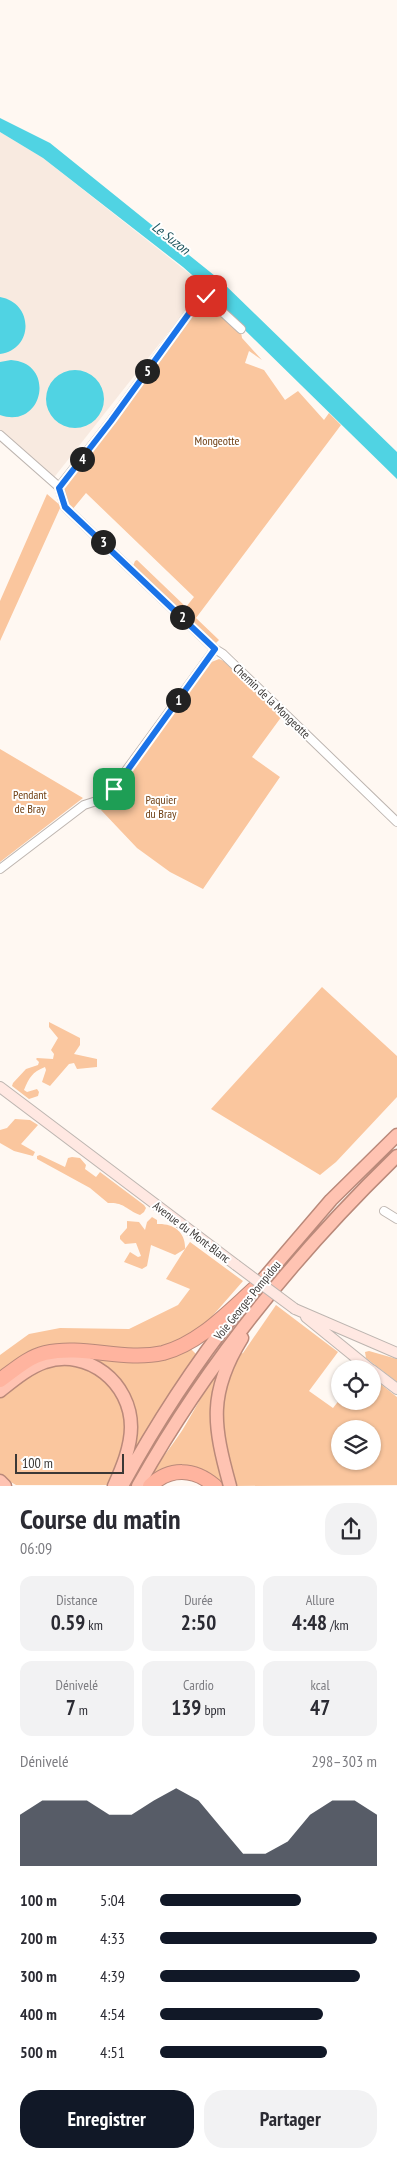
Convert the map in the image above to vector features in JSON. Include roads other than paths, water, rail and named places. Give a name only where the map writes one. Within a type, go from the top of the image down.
[{"type":"highway","name":"Voie Georges Pompidou","points":[[122,1486],[161,1418],[193,1371],[255,1288],[331,1200],[397,1135]]},
{"type":"highway","name":"Voie Georges Pompidou","points":[[138,1486],[170,1430],[220,1356],[270,1293],[342,1212],[397,1156]]},
{"type":"highway","points":[[0,1380],[24,1362],[45,1353],[72,1351],[137,1356],[173,1349],[208,1330],[255,1288]]},
{"type":"highway","points":[[230,1486],[218,1438],[216,1410],[219,1389],[230,1358],[270,1293]]},
{"type":"highway","points":[[0,1391],[34,1366],[54,1360],[70,1359],[86,1362],[107,1375],[119,1386],[126,1399],[131,1426],[128,1450],[114,1486]]},
{"type":"highway","points":[[150,1486],[164,1475],[181,1471],[201,1475],[215,1486]]},
{"type":"highway","points":[[0,1482],[5,1486]]},
{"type":"main road","name":"Avenue du Mont-Blanc","points":[[0,1087],[296,1309],[367,1342],[397,1353]]},
{"type":"main road","points":[[296,1309],[359,1360]]},
{"type":"main road","points":[[354,1356],[367,1342]]},
{"type":"main road","points":[[381,1377],[397,1389]]},
{"type":"street","points":[[59,488],[100,436],[203,294],[241,329]]},
{"type":"street","name":"Chemin de la Mongeotte","points":[[0,434],[59,488],[65,507],[215,649],[229,660],[397,822]]},
{"type":"street","points":[[0,869],[84,805],[106,798],[215,649]]},
{"type":"street","points":[[384,1211],[397,1219]]},
{"type":"water","points":[[0,118],[50,143],[220,280],[397,452],[397,479],[212,298],[209,290],[183,267],[43,158],[0,132]]},
{"type":"water","points":[[0,297],[11,301],[19,308],[24,316],[26,326],[19,344],[11,350],[0,354]]},
{"type":"water","points":[[11,360],[25,364],[35,372],[39,383],[39,394],[35,405],[26,413],[15,417],[0,415],[0,362]]},
{"type":"water","points":[[75,370],[91,375],[99,383],[104,399],[99,415],[91,423],[75,428],[59,423],[51,415],[46,399],[51,383],[59,375]]},
{"type":"water label","name":"Le Suzon","points":[[171,238]]},
{"type":"park label","name":"Mongeotte","points":[[217,440]]},
{"type":"park label","name":"Pendant de Bray","points":[[30,801]]},
{"type":"park label","name":"Paquier du Bray","points":[[161,806]]}]
